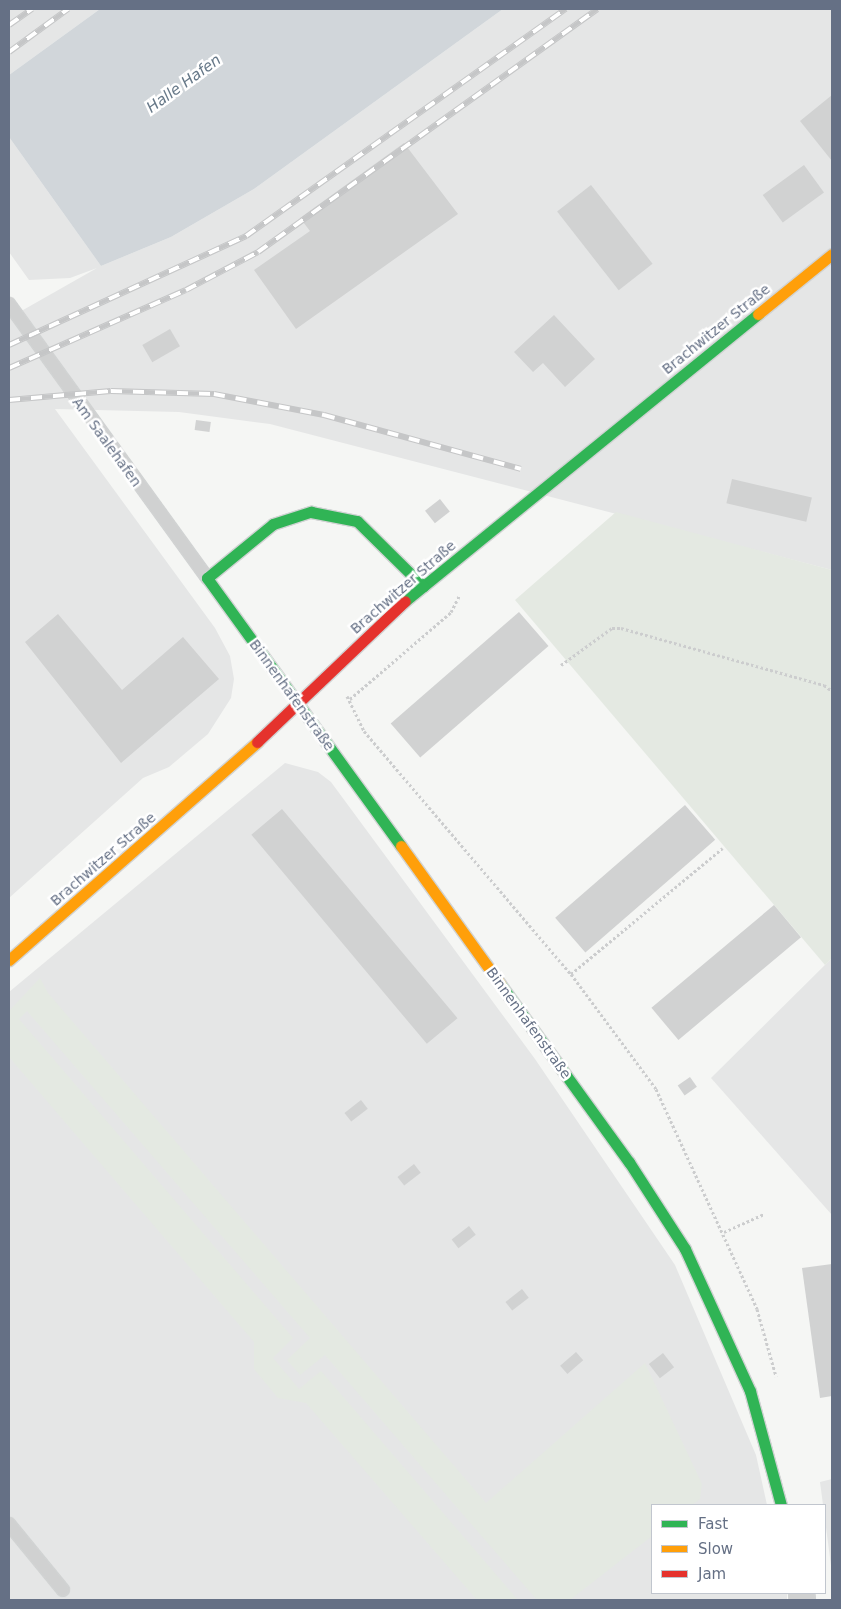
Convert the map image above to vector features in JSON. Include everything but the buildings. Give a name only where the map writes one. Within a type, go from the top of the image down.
[{"type":"street","name":"Brachwitzer Straße","points":[[9,960],[203,793],[329,670],[424,586],[832,254]]},
{"type":"street","points":[[207,578],[273,524],[291,515],[311,512],[357,522],[375,534],[424,586]]},
{"type":"street","name":"Binnenhafenstraße","points":[[207,578],[623,1154],[685,1249],[750,1391],[781,1504]]},
{"type":"lane","name":"Am Saalehafen","points":[[9,304],[207,578]]},
{"type":"lane","points":[[9,1524],[63,1590]]},
{"type":"path","points":[[350,700],[452,612],[464,592]]},
{"type":"path","points":[[561,665],[612,628],[621,628],[824,685],[832,691]]},
{"type":"path","points":[[329,670],[350,700],[364,731],[571,974],[656,1089],[724,1232],[757,1309],[778,1384]]},
{"type":"path","points":[[571,974],[723,848]]},
{"type":"path","points":[[724,1232],[764,1214]]},
{"type":"shaded area","points":[[9,9],[100,9],[9,75]]},
{"type":"shaded area","points":[[503,9],[832,9],[832,570],[270,424],[179,412],[55,409],[215,628],[230,656],[234,679],[231,698],[208,734],[169,767],[143,778],[9,898],[9,318],[97,268],[70,278],[29,280],[9,252],[9,137],[101,266],[171,237],[254,189]]},
{"type":"shaded area","points":[[616,512],[832,570],[832,958],[825,965],[515,600]]},
{"type":"shaded area","points":[[285,763],[318,772],[331,782],[535,1059],[675,1265],[756,1455],[767,1504],[651,1504],[651,1594],[787,1594],[787,1600],[9,1600],[9,992]]},
{"type":"shaded area","points":[[832,958],[832,1215],[711,1078]]},
{"type":"shaded area","points":[[40,978],[48,993],[486,1503],[645,1363],[702,1484],[700,1499],[693,1504],[651,1504],[651,1537],[570,1600],[537,1600],[325,1355],[300,1375],[287,1360],[310,1338],[27,1011],[19,1019],[293,1338],[273,1358],[299,1389],[321,1371],[518,1600],[477,1600],[306,1403],[278,1398],[254,1369],[254,1342],[9,1057],[9,1011]]},
{"type":"shaded area","points":[[832,1479],[832,1573],[826,1528],[826,1504],[823,1504],[820,1482]]},
{"type":"water","name":"Halle Hafen","points":[[100,9],[503,9],[254,189],[171,237],[101,266],[9,137],[9,75]]},
{"type":"railway","points":[[9,25],[32,9]]},
{"type":"railway","points":[[9,52],[68,9]]},
{"type":"railway","points":[[9,345],[246,236],[566,9]]},
{"type":"railway","points":[[9,368],[186,290],[258,252],[597,9]]},
{"type":"railway","points":[[9,400],[111,391],[214,394],[324,415],[521,469]]},
{"type":"traffic: fast","points":[[405,601],[758,314]]},
{"type":"traffic: fast","points":[[401,846],[207,578],[273,524],[311,512],[357,521],[423,586]]},
{"type":"traffic: fast","points":[[500,984],[629,1162],[685,1249],[750,1391],[781,1504]]},
{"type":"traffic: slow","points":[[758,314],[832,254]]},
{"type":"traffic: slow","points":[[9,960],[257,742]]},
{"type":"traffic: slow","points":[[401,846],[500,984]]},
{"type":"traffic: jam","points":[[257,742],[405,601]]}]
